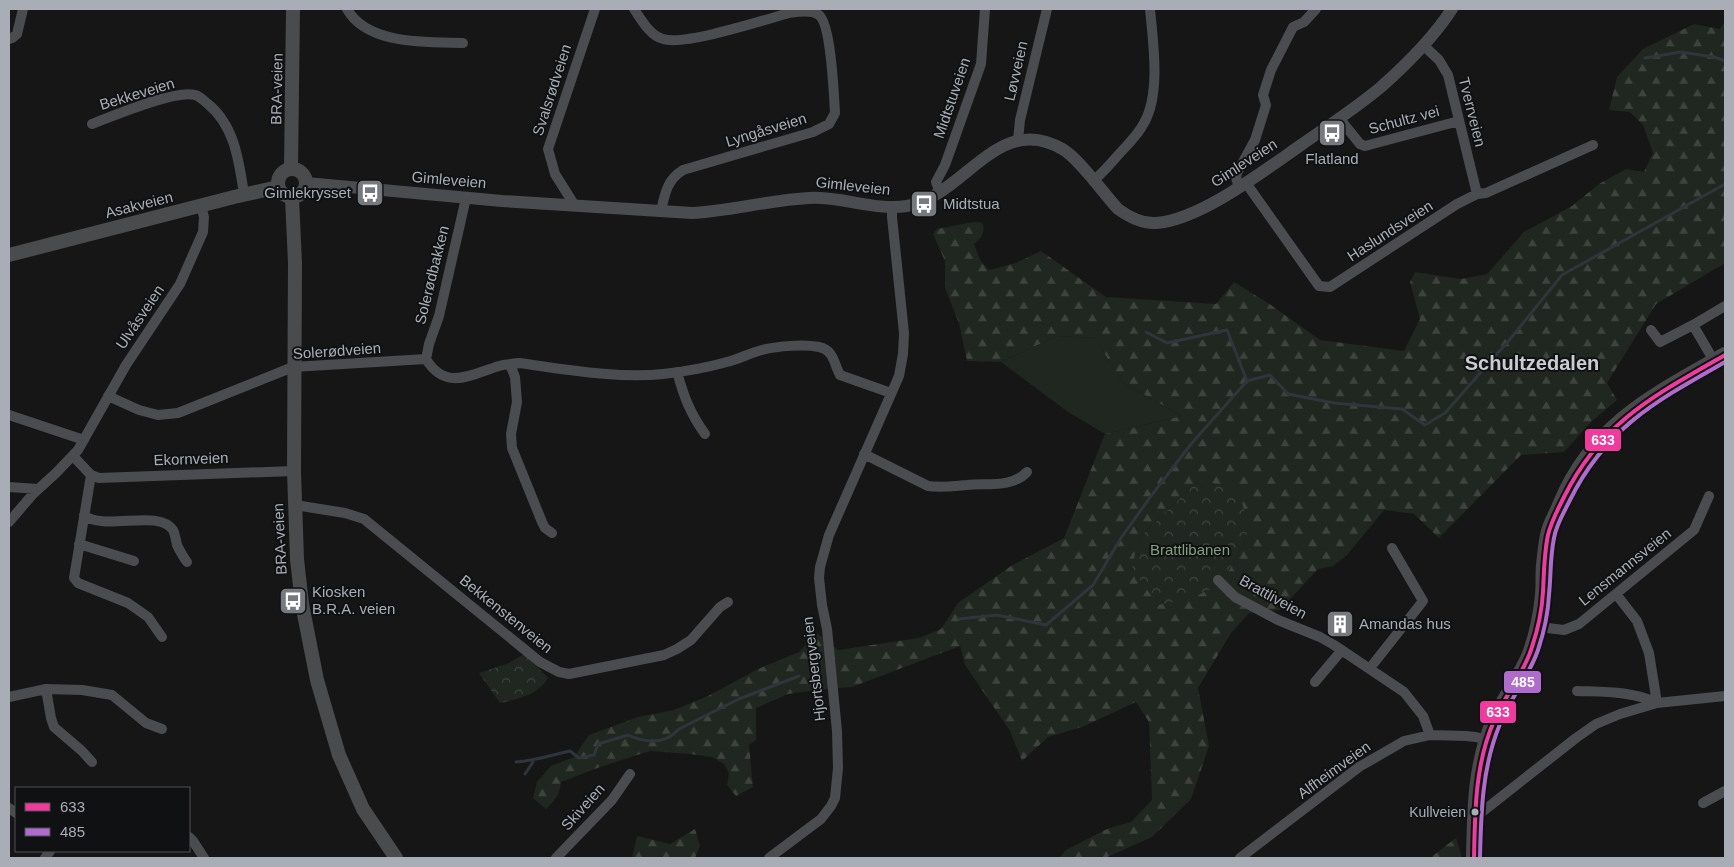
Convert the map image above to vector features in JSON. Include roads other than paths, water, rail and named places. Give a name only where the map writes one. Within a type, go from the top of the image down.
[{"type":"main road","name":"BRA-veien","points":[[291,169],[293,9]]},
{"type":"main road","points":[[291,169],[301,172],[306,183],[302,193],[292,198],[283,195],[278,187],[278,177],[286,170],[291,169]]},
{"type":"main road","name":"Asakveien","points":[[9,255],[244,194],[278,187]]},
{"type":"main road","name":"BRA-veien","points":[[292,198],[295,263],[294,471],[297,559],[302,604],[316,680],[342,764],[363,809],[396,858]]},
{"type":"main road","points":[[1474,858],[1478,779],[1487,740],[1503,702],[1529,656],[1539,626],[1549,533],[1568,487],[1580,464],[1596,444],[1619,422],[1648,400],[1720,358]]},
{"type":"street","points":[[9,39],[17,34],[23,9]]},
{"type":"street","points":[[347,9],[358,24],[378,34],[403,40],[463,43]]},
{"type":"street","name":"Svalsrødveien","points":[[574,206],[555,174],[548,149],[595,9]]},
{"type":"street","name":"Lyngåsveien","points":[[634,9],[655,35],[663,40],[674,41],[707,36],[788,13],[800,12],[813,12],[820,15],[828,34],[835,113],[829,124],[813,132],[683,170],[670,180],[661,211]]},
{"type":"street","name":"Midtstuveien","points":[[940,193],[936,182],[945,165],[981,64],[984,9]]},
{"type":"street","name":"Løvveien","points":[[1018,140],[1020,120],[1046,9]]},
{"type":"street","points":[[1093,181],[1102,174],[1146,121],[1155,76],[1150,9]]},
{"type":"street","points":[[1243,185],[1236,178],[1237,173],[1255,140],[1266,105],[1264,95],[1271,70],[1293,27],[1304,22],[1316,9]]},
{"type":"street","name":"Gimleveien","points":[[306,183],[466,198],[661,211],[707,212],[809,198],[892,207],[917,203],[940,193],[997,148],[1018,140],[1034,140],[1050,143],[1065,151],[1076,160],[1118,209],[1140,221],[1150,223],[1170,221],[1194,212],[1243,185],[1339,118],[1381,86],[1423,45],[1452,9]]},
{"type":"street","name":"Tverrveien","points":[[1423,45],[1439,60],[1448,75],[1477,194]]},
{"type":"street","name":"Bekkeveien","points":[[92,124],[150,102],[183,95],[196,95],[212,107],[226,126],[239,162],[244,194]]},
{"type":"street","name":"Schultz vei","points":[[1339,118],[1360,144],[1365,146],[1371,146],[1459,121]]},
{"type":"street","name":"Haslundsveien","points":[[1243,185],[1274,221],[1319,286],[1330,288],[1451,208],[1477,194],[1486,192],[1593,145]]},
{"type":"street","name":"Solerødbakken","points":[[426,359],[439,316],[466,198]]},
{"type":"street","name":"Ulvåsveien","points":[[9,522],[38,489],[73,456],[108,396],[184,278],[204,232],[204,217],[201,206]]},
{"type":"street","name":"Hjortsbergveien","points":[[769,858],[821,819],[835,798],[838,768],[837,731],[827,629],[818,578],[829,535],[899,376],[902,365],[904,333],[892,207]]},
{"type":"street","points":[[1651,330],[1660,342],[1725,306]]},
{"type":"street","points":[[1693,325],[1720,358]]},
{"type":"street","points":[[426,359],[436,372],[448,378],[467,378],[500,365],[510,364],[642,376],[678,372],[726,362],[763,349],[792,346],[819,347],[828,350],[832,354],[840,375],[891,393]]},
{"type":"street","name":"Solerødveien","points":[[108,396],[139,410],[158,415],[178,413],[293,367],[426,359]]},
{"type":"street","points":[[510,364],[516,377],[517,402],[511,434],[512,448],[542,522],[545,528],[552,533]]},
{"type":"street","points":[[678,372],[685,401],[705,434]]},
{"type":"street","points":[[9,415],[84,440]]},
{"type":"street","points":[[864,454],[928,486],[939,488],[1004,483],[1022,477],[1027,472]]},
{"type":"street","points":[[73,456],[91,475],[74,578],[78,583],[128,603],[148,617],[162,637]]},
{"type":"street","name":"Ekornveien","points":[[91,475],[99,478],[294,471]]},
{"type":"street","points":[[9,487],[38,489]]},
{"type":"street","name":"Lensmannsveien","points":[[1539,626],[1564,630],[1579,624],[1694,530],[1709,496]]},
{"type":"street","name":"Bekkenstenveien","points":[[295,505],[337,511],[364,518],[540,662],[559,672],[569,674],[586,672],[664,655],[691,640],[720,607],[728,602]]},
{"type":"street","points":[[84,515],[94,521],[154,521],[166,524],[173,531],[186,562]]},
{"type":"street","points":[[79,544],[134,561]]},
{"type":"street","points":[[1370,668],[1423,601],[1392,548]]},
{"type":"street","name":"Brattliveien","points":[[1218,580],[1235,597],[1278,620],[1320,637],[1404,692],[1423,716],[1430,735]]},
{"type":"street","points":[[1616,594],[1637,621],[1649,653],[1657,703]]},
{"type":"street","points":[[1315,682],[1342,650]]},
{"type":"street","points":[[46,688],[54,727],[92,762]]},
{"type":"street","points":[[9,697],[46,688],[82,690],[112,695],[146,723],[162,729]]},
{"type":"street","points":[[1576,691],[1606,692],[1646,697],[1657,703]]},
{"type":"street","points":[[1475,812],[1482,812],[1596,724],[1620,714],[1657,703],[1725,696]]},
{"type":"street","name":"Alfheimveien","points":[[1240,858],[1358,767],[1404,741],[1430,735],[1466,736],[1487,740]]},
{"type":"street","name":"Skiveien","points":[[556,858],[612,800],[630,774]]},
{"type":"street","points":[[1703,803],[1725,791]]},
{"type":"street","points":[[190,838],[204,858]]},
{"type":"waterway","points":[[1645,58],[1681,52],[1714,57],[1725,61]]},
{"type":"waterway","points":[[1146,332],[1167,343],[1227,330],[1247,381],[1270,375],[1288,394],[1334,403],[1402,409],[1425,425],[1445,413],[1511,338],[1562,275],[1725,184]]},
{"type":"waterway","points":[[959,619],[997,615],[1046,625],[1093,585],[1121,538],[1151,496],[1191,444],[1247,381]]},
{"type":"waterway","points":[[516,762],[570,751],[579,758],[594,755],[598,744],[628,735],[648,741],[668,738],[679,729],[739,699],[799,676]]},
{"type":"waterway","points":[[525,774],[533,762]]},
{"type":"place","name":"Flatland","points":[[1332,133]]},
{"type":"place","name":"Gimlekrysset","points":[[370,193]]},
{"type":"place","name":"Midtstua","points":[[924,204]]},
{"type":"place","name":"Kiosken B.R.A. veien","points":[[293,601]]},
{"type":"place","name":"Amandas hus","points":[[1340,624]]},
{"type":"place","name":"Kullveien","points":[[1475,812]]},
{"type":"district","name":"Schultzedalen","points":[[1532,363]]},
{"type":"park label","name":"Brattlibanen","points":[[1190,550]]}]
